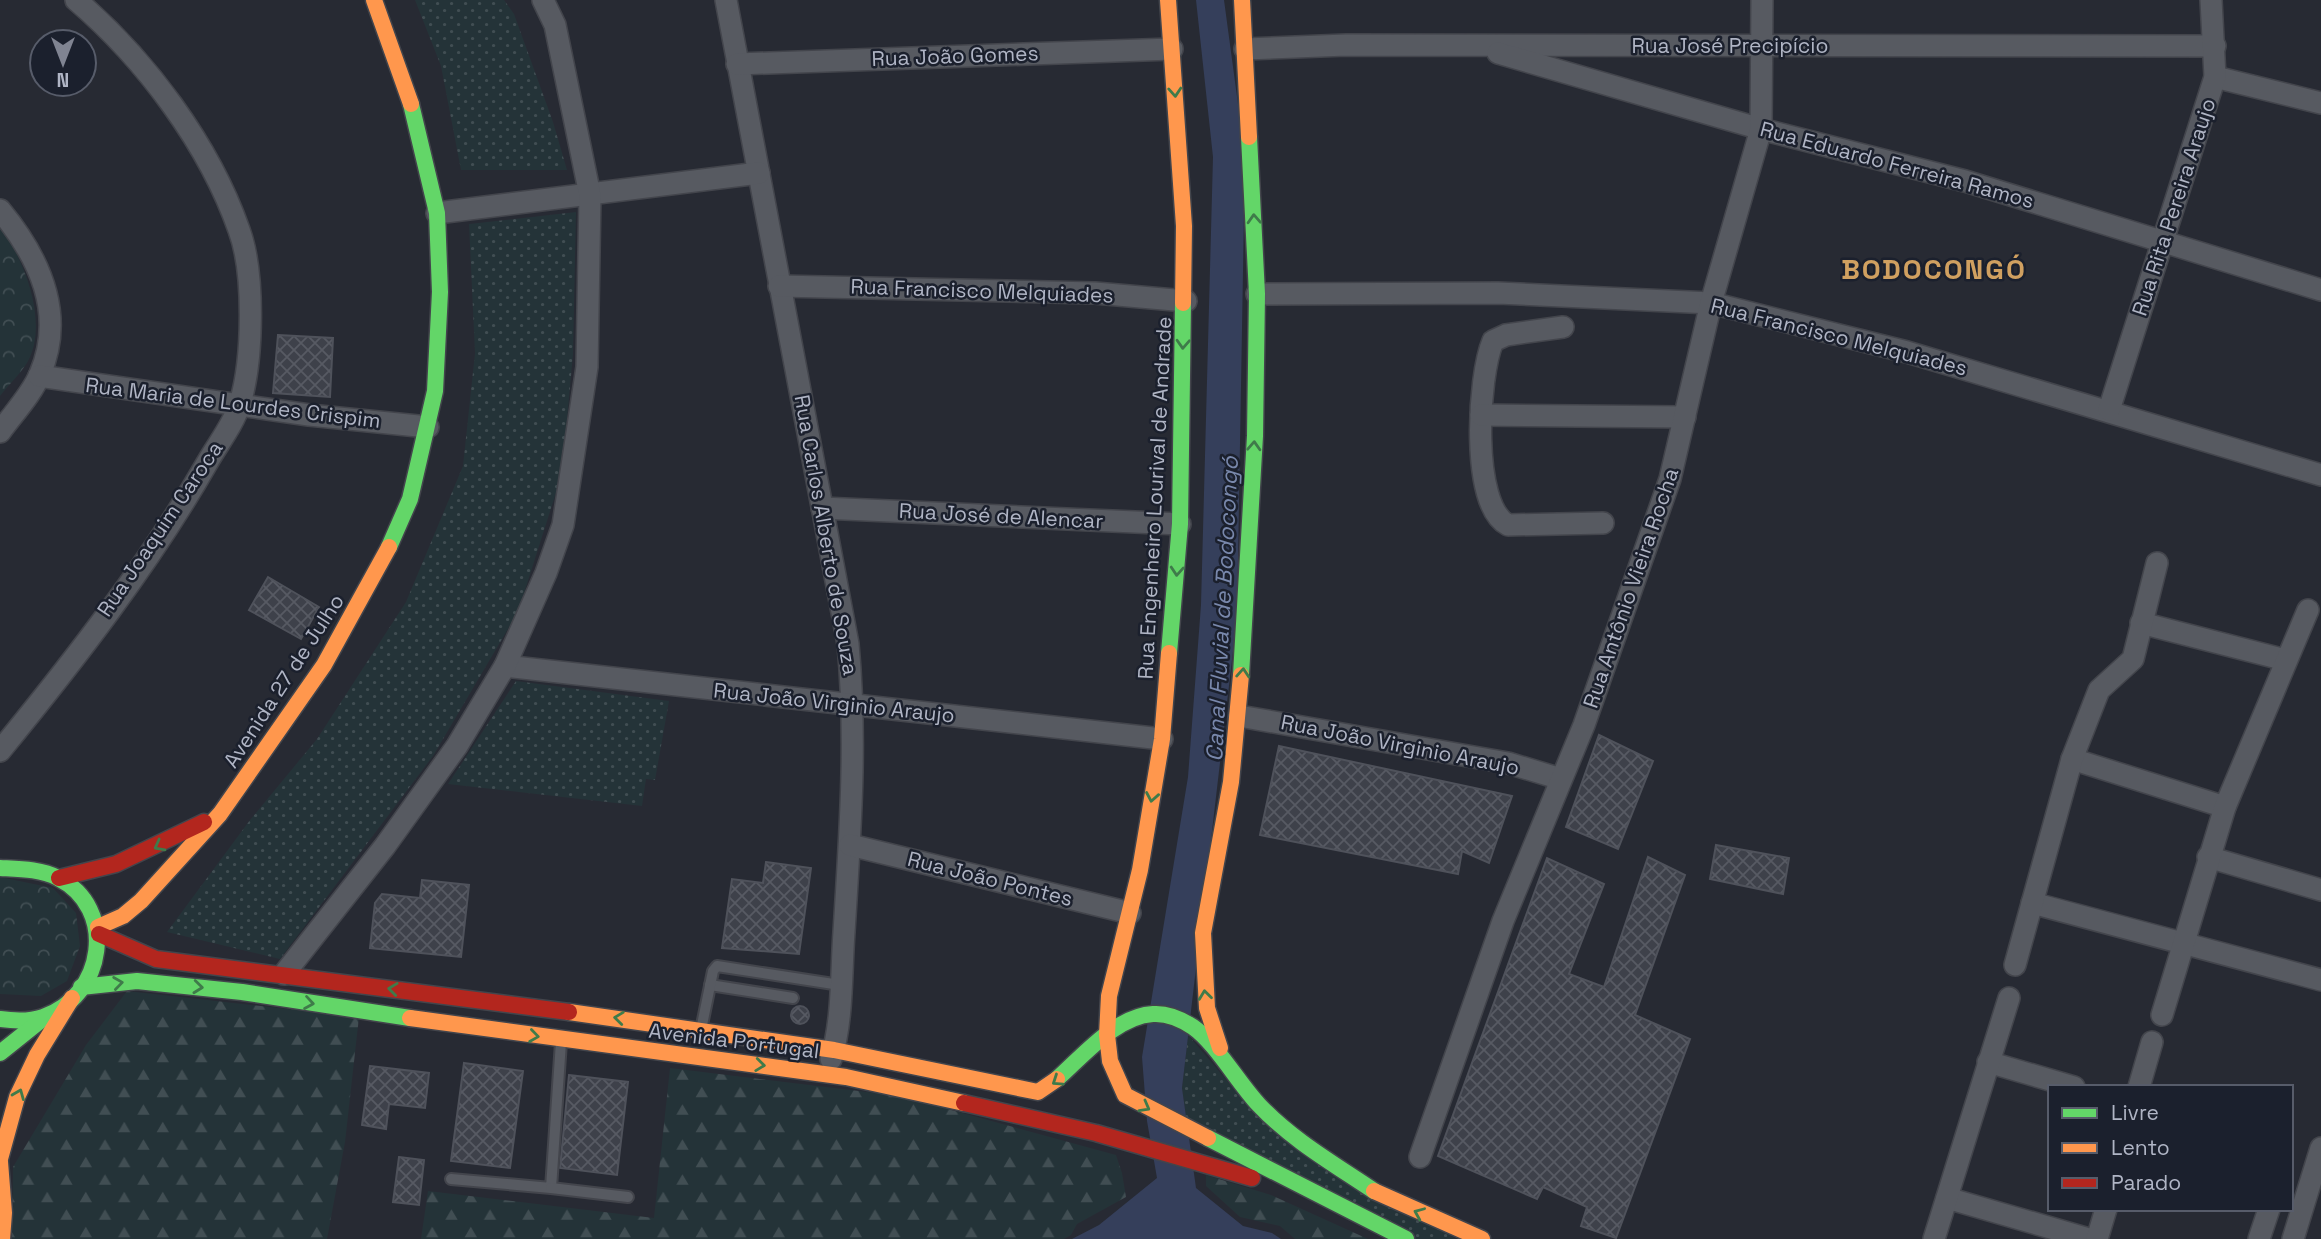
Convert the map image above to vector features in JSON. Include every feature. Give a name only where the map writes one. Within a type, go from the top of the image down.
[{"type":"main road","name":"Avenida 27 de Julho","points":[[98,930],[123,916],[141,901],[220,814],[324,665],[379,569],[410,499],[435,391],[439,304],[437,213],[411,103],[374,0]]},
{"type":"main road","name":"Rua Engenheiro Lourival de Andrade","points":[[1107,1035],[1109,996],[1130,914],[1162,739],[1180,524],[1186,301],[1184,226],[1168,0]]},
{"type":"main road","points":[[1225,1061],[1207,1008],[1203,974],[1203,933],[1231,782],[1239,716],[1255,436],[1257,294],[1242,0]]},
{"type":"main road","name":"Avenida 27 de Julho","points":[[59,878],[88,874],[136,858],[220,814]]},
{"type":"main road","points":[[0,868],[59,878],[86,899],[98,930],[96,965],[37,1055],[17,1097],[0,1161],[4,1213],[2,1239]]},
{"type":"main road","name":"Avenida Portugal","points":[[98,930],[140,953],[166,960],[701,1029],[834,1050],[1038,1092],[1059,1080],[1107,1035],[1132,1018],[1166,1012],[1182,1017],[1195,1028],[1258,1104],[1294,1138],[1381,1196],[1482,1239]]},
{"type":"main road","name":"Avenida Portugal","points":[[77,993],[137,981],[242,992],[562,1040],[827,1074],[1096,1133],[1270,1183],[1366,1220]]},
{"type":"main road","points":[[0,1053],[77,993]]},
{"type":"main road","points":[[0,1019],[18,1021],[45,1017]]},
{"type":"main road","name":"Avenida Portugal","points":[[1107,1035],[1111,1061],[1125,1095],[1406,1239]]},
{"type":"street","name":"Rua Joaquim Caroca","points":[[0,751],[125,586],[194,485],[240,404],[251,334],[248,279],[240,232],[189,132],[108,27],[76,0]]},
{"type":"street","points":[[284,974],[385,846],[457,746],[505,666],[546,573],[563,525],[575,461],[587,367],[590,195],[555,26],[543,0]]},
{"type":"street","name":"Rua Carlos Alberto de Souza","points":[[726,0],[848,644],[854,705],[850,845],[840,985],[834,1050],[827,1074]]},
{"type":"street","name":"Rua Antônio Vieira Rocha","points":[[1420,1157],[1503,921],[1584,725],[1614,635],[1651,540],[1670,479],[1711,303],[1761,129],[1762,0]]},
{"type":"street","name":"Rua Rita Pereira Araujo","points":[[2109,410],[2215,77],[2211,0]]},
{"type":"street","name":"Rua José Precipício","points":[[1245,49],[1346,45],[2215,46]]},
{"type":"street","name":"Rua Eduardo Ferreira Ramos","points":[[1472,45],[1761,129],[1965,181],[2321,290]]},
{"type":"street","name":"Rua João Gomes","points":[[737,64],[1172,49]]},
{"type":"street","points":[[2215,77],[2321,103]]},
{"type":"street","points":[[437,213],[760,173]]},
{"type":"street","points":[[0,210],[23,237],[41,271],[49,300],[51,341],[39,376],[0,432]]},
{"type":"street","name":"Rua Francisco Melquiades","points":[[779,286],[1095,293],[1186,301]]},
{"type":"street","name":"Rua Francisco Melquiades","points":[[1257,294],[1485,293],[1711,303],[1907,352],[2321,475]]},
{"type":"street","points":[[1563,327],[1506,335],[1493,341],[1483,373],[1481,415],[1487,488],[1500,520],[1521,526],[1602,523]]},
{"type":"street","name":"Rua Maria de Lourdes Crispim","points":[[39,376],[350,420],[428,427]]},
{"type":"street","points":[[1481,415],[1685,417]]},
{"type":"street","name":"Rua José de Alencar","points":[[822,508],[1180,524]]},
{"type":"street","points":[[2015,965],[2072,759],[2099,690],[2133,659],[2157,563]]},
{"type":"street","points":[[2162,1015],[2225,807],[2308,610]]},
{"type":"street","points":[[2141,623],[2287,660]]},
{"type":"street","name":"Rua João Virginio Araujo","points":[[505,666],[1162,739]]},
{"type":"street","name":"Rua João Virginio Araujo","points":[[1239,716],[1508,762],[1561,779]]},
{"type":"street","points":[[2072,759],[2225,807]]},
{"type":"street","name":"Rua João Pontes","points":[[850,845],[1130,914]]},
{"type":"street","points":[[2208,858],[2321,890]]},
{"type":"street","points":[[2032,903],[2185,946],[2321,980]]},
{"type":"street","points":[[1934,1239],[2009,998]]},
{"type":"street","points":[[2140,1085],[2152,1042]]},
{"type":"street","points":[[1988,1062],[2067,1085]]},
{"type":"street","points":[[2293,1239],[2321,1148]]},
{"type":"street","points":[[1947,1198],[2089,1239]]},
{"type":"street","points":[[2097,1239],[2105,1211]]},
{"type":"street","points":[[2259,1239],[2268,1211]]},
{"type":"lane","points":[[701,1029],[713,971],[723,966],[840,985]]},
{"type":"lane","points":[[710,985],[793,998]]},
{"type":"lane","points":[[551,1188],[562,1040]]},
{"type":"lane","points":[[451,1180],[628,1197]]},
{"type":"green space","points":[[415,0],[504,0],[514,14],[553,122],[567,170],[461,170],[441,66]]},
{"type":"green space","points":[[576,212],[573,354],[562,474],[518,612],[433,756],[280,959],[167,932],[250,820],[317,739],[406,602],[463,466],[475,353],[469,224]]},
{"type":"green space","points":[[0,227],[25,272],[36,325],[35,342],[30,357],[0,396]]},
{"type":"green space","points":[[516,681],[669,701],[655,780],[646,779],[642,806],[448,784]]},
{"type":"green space","points":[[0,877],[53,888],[76,913],[80,946],[67,981],[41,996],[0,994]]},
{"type":"green space","points":[[127,991],[359,1017],[345,1142],[327,1239],[12,1239],[13,1167],[86,1045]]},
{"type":"green space","points":[[1188,1035],[1235,1090],[1456,1239],[1416,1239],[1186,1118],[1182,1088]]},
{"type":"green space","points":[[670,1068],[900,1096],[1116,1155],[1126,1197],[1077,1224],[1071,1235],[1064,1239],[421,1239],[428,1191],[654,1218]]},
{"type":"green space","points":[[1206,1175],[1271,1195],[1368,1239],[1295,1239],[1280,1226],[1240,1217],[1206,1186]]},
{"type":"water","name":"Canal Fluvial de Bodocongó","points":[[1196,0],[1224,0],[1245,156],[1237,617],[1182,1088],[1196,1188],[1243,1226],[1272,1233],[1281,1239],[1072,1239],[1099,1225],[1157,1178],[1147,1121],[1142,1057],[1188,777],[1201,605],[1213,157]]},
{"type":"building","points":[[278,335],[333,338],[330,397],[273,393]]},
{"type":"building","points":[[268,577],[319,607],[301,639],[249,610]]},
{"type":"building","points":[[1599,735],[1653,761],[1618,849],[1566,827]]},
{"type":"building","points":[[1279,746],[1512,796],[1489,863],[1462,851],[1458,874],[1260,835]]},
{"type":"building","points":[[1716,845],[1789,858],[1783,894],[1710,879]]},
{"type":"building","points":[[1648,857],[1685,875],[1635,1015],[1690,1039],[1616,1238],[1581,1226],[1587,1207],[1543,1187],[1537,1199],[1438,1156],[1547,858],[1604,884],[1569,974],[1604,987]]},
{"type":"building","points":[[766,862],[811,868],[799,954],[722,948],[732,879],[763,883]]},
{"type":"building","points":[[422,880],[469,885],[461,957],[370,948],[375,903],[382,894],[420,898]]},
{"type":"building","points":[[796,1006],[804,1006],[809,1015],[807,1022],[796,1024],[791,1019],[791,1011]]},
{"type":"building","points":[[464,1063],[523,1071],[510,1168],[451,1161]]},
{"type":"building","points":[[370,1066],[429,1073],[425,1108],[389,1104],[386,1129],[362,1125]]},
{"type":"building","points":[[569,1075],[628,1082],[617,1175],[560,1168]]},
{"type":"building","points":[[399,1157],[424,1160],[419,1205],[393,1202]]},
{"type":"traffic: fast","points":[[389,547],[410,499],[435,391],[440,292],[437,213],[411,104]]},
{"type":"traffic: fast","points":[[1241,675],[1255,436],[1257,294],[1249,137]]},
{"type":"traffic: fast","points":[[1169,653],[1180,524],[1183,303]]},
{"type":"traffic: fast","points":[[0,868],[30,870],[58,878],[77,892],[90,909],[96,930],[96,951],[91,972],[80,991],[64,1006],[32,1020],[0,1019]]},
{"type":"traffic: fast","points":[[81,987],[137,981],[242,992],[410,1018]]},
{"type":"traffic: fast","points":[[1057,1079],[1113,1029],[1126,1022],[1153,1014],[1174,1017],[1201,1034],[1272,1118],[1314,1151],[1374,1191]]},
{"type":"traffic: fast","points":[[0,1053],[45,1017]]},
{"type":"traffic: fast","points":[[1208,1138],[1406,1239]]},
{"type":"traffic: slow","points":[[374,0],[411,104]]},
{"type":"traffic: slow","points":[[1168,0],[1184,226],[1183,303]]},
{"type":"traffic: slow","points":[[1242,0],[1249,137]]},
{"type":"traffic: slow","points":[[98,927],[123,916],[141,901],[220,814],[324,665],[389,547]]},
{"type":"traffic: slow","points":[[1169,653],[1162,739],[1140,870],[1109,996],[1107,1035],[1110,1061],[1125,1095],[1208,1138]]},
{"type":"traffic: slow","points":[[1220,1048],[1207,1008],[1203,933],[1231,782],[1241,675]]},
{"type":"traffic: slow","points":[[0,1159],[17,1097],[37,1055],[72,998]]},
{"type":"traffic: slow","points":[[569,1012],[834,1050],[1038,1092],[1057,1079]]},
{"type":"traffic: slow","points":[[410,1018],[846,1077],[964,1103]]},
{"type":"traffic: slow","points":[[0,1162],[4,1213],[2,1239]]},
{"type":"traffic: slow","points":[[1374,1191],[1482,1239]]},
{"type":"traffic: jam","points":[[59,878],[116,864],[204,822]]},
{"type":"traffic: jam","points":[[99,934],[156,959],[569,1012]]},
{"type":"traffic: jam","points":[[964,1103],[1096,1133],[1252,1178]]},
{"type":"district","name":"BODOCONGÓ","points":[[1934,269]]}]
